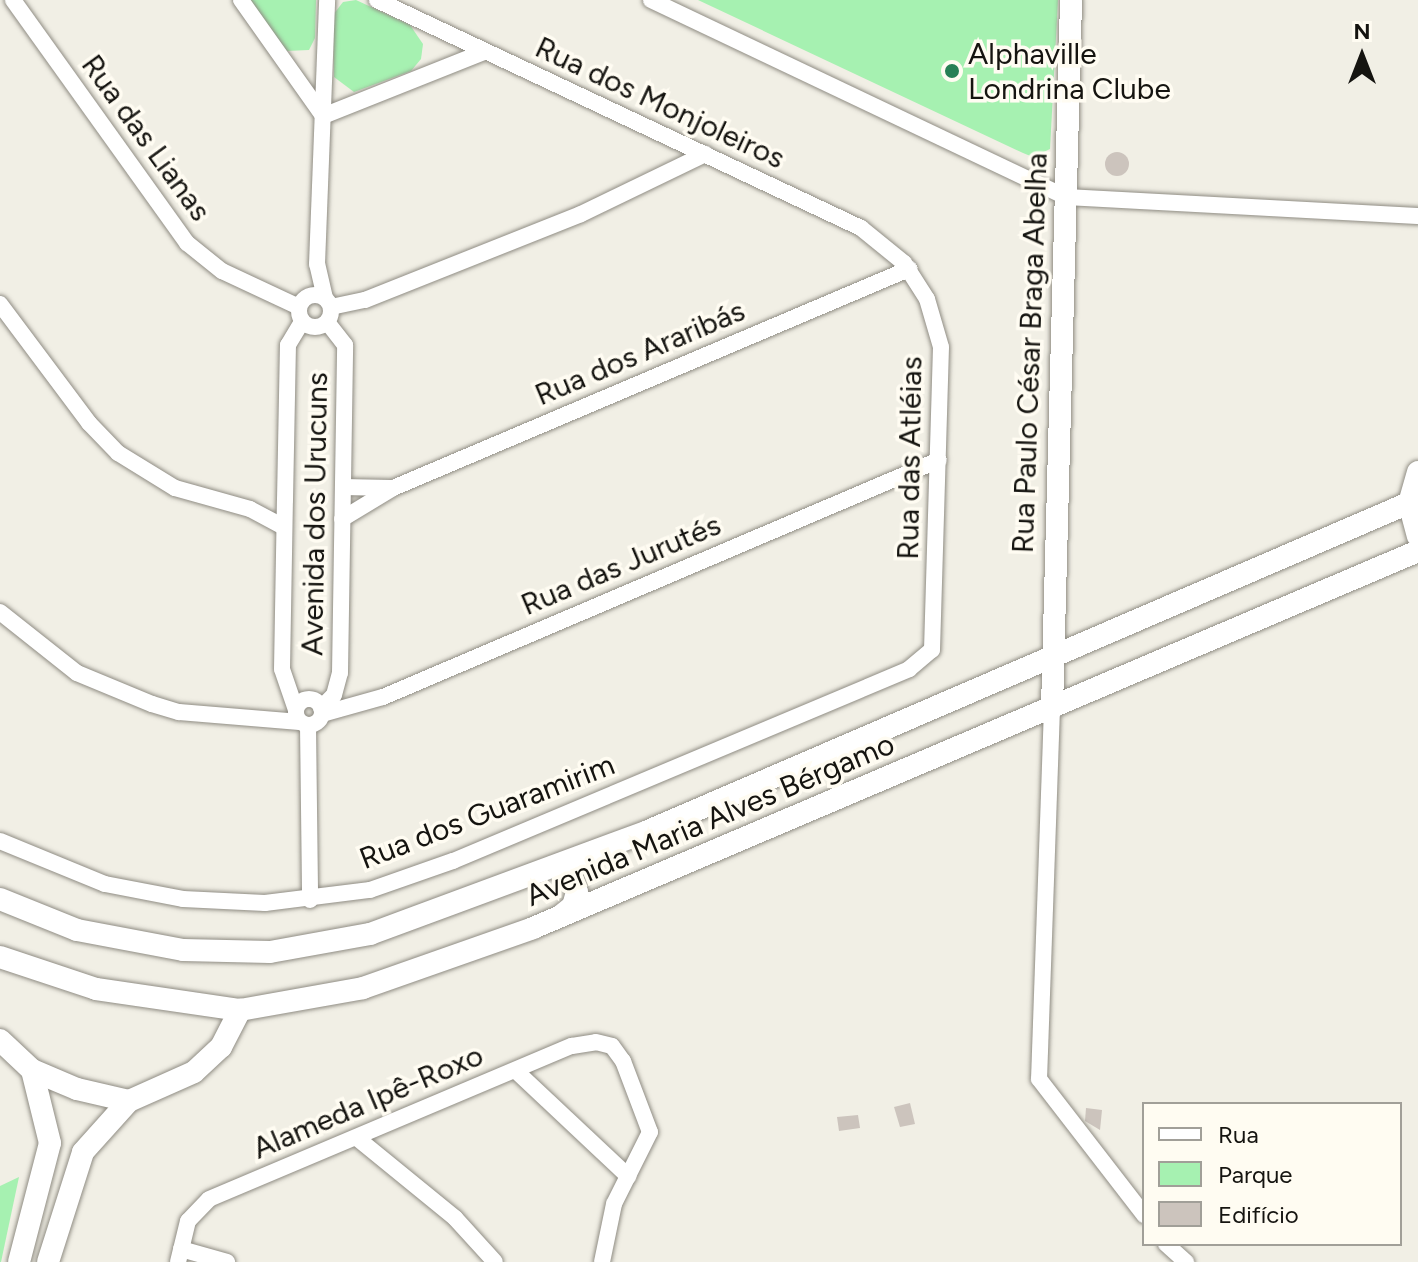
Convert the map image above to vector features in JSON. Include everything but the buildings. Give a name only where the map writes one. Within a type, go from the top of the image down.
[{"type":"street","name":"Rua das Lianas","points":[[13,0],[187,243],[222,271],[302,309]]},
{"type":"street","points":[[241,0],[323,116],[484,52]]},
{"type":"street","name":"Avenida dos Urucuns","points":[[321,711],[340,678],[345,345],[328,309],[317,264],[327,0]]},
{"type":"street","name":"Rua dos Monjoleiros","points":[[377,0],[867,231],[909,269]]},
{"type":"street","points":[[651,0],[1065,197],[1418,216]]},
{"type":"street","name":"Rua Paulo César Braga Abelha","points":[[1052,708],[1071,0]]},
{"type":"street","points":[[328,309],[312,327],[302,309],[328,309],[365,300],[581,214],[705,154]]},
{"type":"street","name":"Avenida dos Urucuns","points":[[310,900],[301,719],[282,669],[288,345],[317,264]]},
{"type":"street","name":"Rua das Atléias","points":[[909,269],[940,339],[934,645],[929,655]]},
{"type":"street","name":"Rua dos Araribás","points":[[342,519],[393,488],[909,269]]},
{"type":"street","points":[[0,304],[89,423],[118,453],[194,496],[250,509],[284,527]]},
{"type":"street","name":"Rua das Jurutés","points":[[321,711],[383,697],[939,460]]},
{"type":"street","points":[[1418,472],[1409,503],[1418,536]]},
{"type":"street","name":"Rua dos Araribás","points":[[343,487],[393,488]]},
{"type":"street","points":[[250,509],[285,500]]},
{"type":"street","name":"Avenida Maria Alves Bérgamo","points":[[0,899],[77,930],[135,944],[270,952],[404,924],[556,866],[1409,503]]},
{"type":"street","name":"Avenida Maria Alves Bérgamo","points":[[0,957],[109,992],[240,1010],[363,988],[436,967],[562,916],[1418,551]]},
{"type":"street","points":[[0,612],[77,673],[152,704],[194,713],[301,719],[321,711],[308,699],[301,719]]},
{"type":"street","name":"Rua dos Guaramirim","points":[[0,841],[42,862],[140,892],[242,904],[310,900],[370,890],[432,870],[909,669],[929,655]]},
{"type":"street","points":[[1052,708],[1039,1079],[1142,1212]]},
{"type":"street","points":[[556,866],[572,877],[577,892],[573,906],[562,916]]},
{"type":"street","points":[[48,1262],[83,1152],[129,1101],[194,1072],[221,1047],[240,1010]]},
{"type":"street","points":[[0,1040],[32,1070],[77,1089],[129,1101]]},
{"type":"street","name":"Alameda Ipê-Roxo","points":[[179,1255],[192,1215],[209,1199],[581,1043],[605,1043],[623,1061],[649,1123],[648,1141],[628,1176]]},
{"type":"street","points":[[19,1262],[50,1143],[32,1070]]},
{"type":"street","points":[[516,1071],[628,1176],[609,1219],[602,1262]]},
{"type":"street","points":[[357,1138],[455,1218],[495,1262]]},
{"type":"street","points":[[1168,1246],[1186,1262]]},
{"type":"street","points":[[179,1255],[227,1262]]},
{"type":"green space","points":[[248,0],[316,0],[315,38],[309,50],[286,51]]},
{"type":"green space","points":[[356,0],[410,25],[423,44],[421,59],[411,71],[354,92],[334,77],[333,15],[343,2]]},
{"type":"green space","name":"Alphaville Londrina Clube","points":[[698,0],[1058,0],[1050,149],[1033,157],[1023,153]]},
{"type":"green space","points":[[19,1177],[1,1262],[0,1262],[0,1186]]},
{"type":"place","name":"Alphaville Londrina Clube","points":[[952,71]]}]
